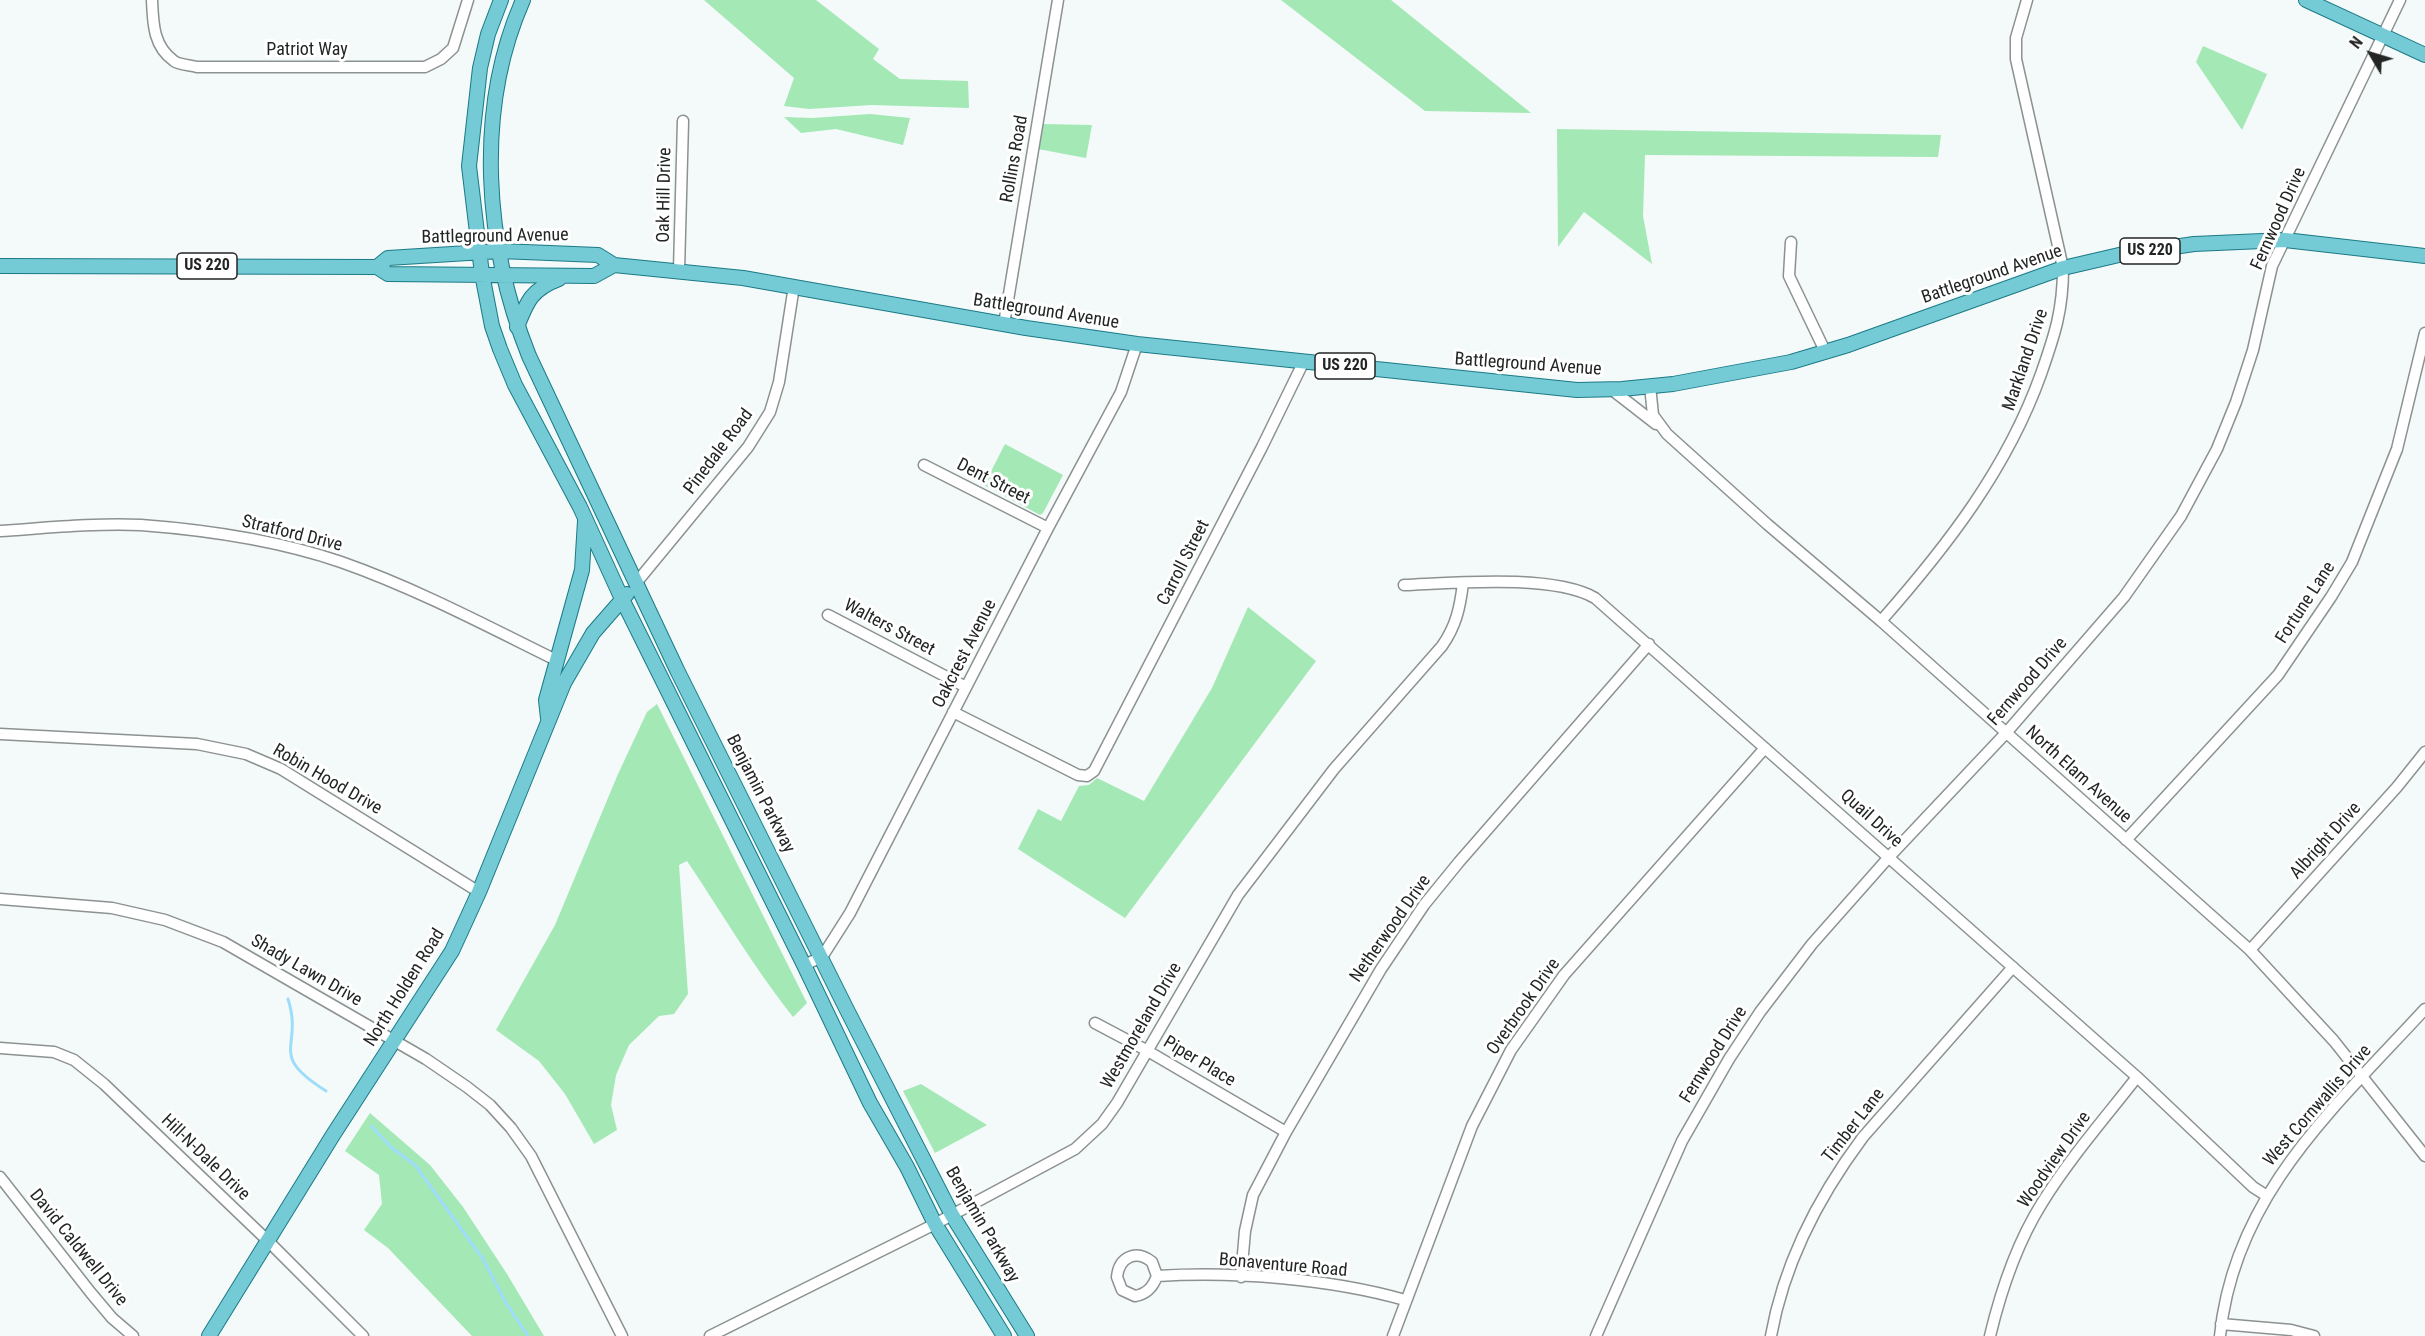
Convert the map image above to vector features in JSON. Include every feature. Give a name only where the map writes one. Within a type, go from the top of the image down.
[{"type":"main road","name":"Benjamin Parkway","points":[[501,0],[488,34],[480,68],[469,166],[478,252],[492,326],[514,385],[585,519],[622,599],[870,1103],[907,1167],[935,1224],[1004,1336]]},
{"type":"main road","name":"Benjamin Parkway","points":[[522,0],[501,66],[493,124],[492,198],[504,275],[517,327],[677,670],[952,1215],[1027,1336]]},
{"type":"main road","points":[[2307,0],[2425,55]]},
{"type":"main road","name":"Battleground Avenue","points":[[377,267],[388,258],[478,252],[598,255],[614,265],[679,270],[794,286],[1004,324],[1137,344],[1577,390],[1650,386],[1791,362],[2063,267],[2119,255],[2194,244],[2285,240],[2425,256]]},
{"type":"main road","name":"Battleground Avenue","points":[[0,266],[377,267],[388,274],[594,276],[614,265]]},
{"type":"main road","points":[[517,327],[532,295],[543,285],[567,276]]},
{"type":"main road","points":[[548,721],[546,700],[582,570],[585,519]]},
{"type":"main road","name":"North Holden Road","points":[[208,1336],[393,1040],[452,951],[479,892],[548,721],[577,660],[593,633],[636,583]]},
{"type":"street","name":"Patriot Way","points":[[152,0],[153,25],[158,44],[175,62],[197,67],[425,67],[441,59],[453,48],[468,0]]},
{"type":"street","name":"Rollins Road","points":[[1004,324],[1058,0]]},
{"type":"street","name":"Markland Drive","points":[[1881,621],[1926,570],[1956,531],[2000,464],[2018,431],[2057,329],[2063,298],[2063,267],[2016,59],[2018,30],[2027,0]]},
{"type":"street","name":"Fernwood Drive","points":[[1596,1336],[1682,1141],[1729,1059],[1786,976],[1889,857],[2006,733],[2132,587],[2181,516],[2201,480],[2236,402],[2253,350],[2272,266],[2400,0]]},
{"type":"street","name":"Oak Hill Drive","points":[[679,270],[682,121]]},
{"type":"street","points":[[1791,243],[1789,276],[1825,351]]},
{"type":"street","name":"Pinedale Road","points":[[636,583],[748,447],[770,412],[779,382],[794,286]]},
{"type":"street","name":"Fortune Lane","points":[[2126,840],[2278,675],[2352,562],[2394,458],[2425,333]]},
{"type":"street","name":"Oakcrest Avenue","points":[[822,957],[850,913],[1048,528],[1121,392],[1137,344]]},
{"type":"street","name":"Carroll Street","points":[[953,712],[1078,775],[1087,776],[1094,771],[1262,447],[1304,361]]},
{"type":"street","points":[[1650,386],[1653,415],[1659,425]]},
{"type":"street","name":"North Elam Avenue","points":[[1611,389],[1659,425],[1767,524],[1881,621],[2250,950],[2334,1041],[2425,1156]]},
{"type":"street","name":"Dent Street","points":[[924,465],[1048,528]]},
{"type":"street","name":"Stratford Drive","points":[[0,531],[139,525],[197,530],[303,551],[396,583],[556,660]]},
{"type":"street","name":"Westmoreland Drive","points":[[710,1336],[935,1224],[1075,1149],[1089,1138],[1117,1102],[1238,895],[1334,769],[1446,640],[1459,615],[1463,583]]},
{"type":"street","name":"Quail Drive","points":[[1404,585],[1545,584],[1584,591],[1595,598],[2137,1077],[2253,1187],[2266,1196]]},
{"type":"street","name":"Walters Street","points":[[828,615],[966,687]]},
{"type":"street","name":"Netherwood Drive","points":[[1241,1277],[1245,1231],[1254,1195],[1286,1132],[1381,969],[1424,905],[1459,862],[1649,644]]},
{"type":"street","name":"Robin Hood Drive","points":[[0,734],[197,744],[246,754],[281,769],[479,892]]},
{"type":"street","name":"Overbrook Drive","points":[[1393,1336],[1472,1126],[1511,1050],[1564,975],[1765,748]]},
{"type":"street","name":"Albright Drive","points":[[2250,950],[2397,787],[2425,752]]},
{"type":"street","name":"Shady Lawn Drive","points":[[0,899],[112,908],[165,920],[223,942],[393,1040],[467,1087],[490,1105],[511,1128],[531,1156],[622,1336]]},
{"type":"street","points":[[804,965],[822,957]]},
{"type":"street","name":"Timber Lane","points":[[1771,1336],[1781,1293],[1796,1252],[1812,1218],[1844,1162],[1863,1137],[2013,967]]},
{"type":"street","name":"West Cornwallis Drive","points":[[2220,1336],[2226,1291],[2232,1271],[2266,1196],[2287,1164],[2425,1008]]},
{"type":"street","name":"Piper Place","points":[[1095,1023],[1146,1050],[1286,1132]]},
{"type":"street","name":"Hill-N-Dale Drive","points":[[0,1048],[54,1052],[74,1060],[104,1084],[267,1240],[363,1336]]},
{"type":"street","name":"Woodview Drive","points":[[1990,1336],[2007,1278],[2022,1239],[2041,1205],[2061,1175],[2137,1077]]},
{"type":"street","name":"David Caldwell Drive","points":[[0,1177],[91,1293],[112,1318],[133,1336]]},
{"type":"street","name":"Bonaventure Road","points":[[1157,1276],[1241,1277],[1329,1284],[1406,1300]]},
{"type":"street","points":[[2221,1324],[2291,1329],[2314,1336]]},
{"type":"green space","points":[[704,0],[816,0],[879,49],[873,59],[900,79],[968,81],[969,108],[872,105],[809,109],[784,106],[794,78]]},
{"type":"green space","points":[[1281,0],[1391,0],[1531,113],[1425,111]]},
{"type":"green space","points":[[2203,46],[2267,74],[2242,130],[2196,62]]},
{"type":"green space","points":[[870,114],[910,118],[903,145],[836,129],[801,133],[784,117],[813,118]]},
{"type":"green space","points":[[1043,124],[1092,125],[1086,158],[1038,149]]},
{"type":"green space","points":[[1557,129],[1941,135],[1938,157],[1645,155],[1643,216],[1652,264],[1584,212],[1558,247]]},
{"type":"green space","points":[[1005,444],[1063,475],[1040,515],[984,485]]},
{"type":"green space","points":[[1248,607],[1316,661],[1125,918],[1018,849],[1038,809],[1061,821],[1079,786],[1089,785],[1097,778],[1144,801],[1212,688]]},
{"type":"green space","points":[[657,704],[807,1003],[793,1017],[752,960],[687,861],[679,865],[688,994],[674,1014],[659,1016],[629,1045],[616,1075],[611,1105],[617,1130],[594,1144],[565,1094],[539,1061],[496,1030],[555,925],[618,774],[647,712]]},
{"type":"green space","points":[[921,1084],[987,1125],[935,1153],[903,1091]]},
{"type":"green space","points":[[370,1113],[430,1165],[463,1207],[544,1336],[472,1336],[388,1248],[364,1230],[382,1204],[379,1175],[345,1151]]},
{"type":"waterway","points":[[288,999],[292,1016],[290,1050],[292,1058],[297,1068],[326,1091]]},
{"type":"waterway","points":[[371,1126],[392,1148],[415,1165],[483,1259],[506,1303],[528,1336]]}]
